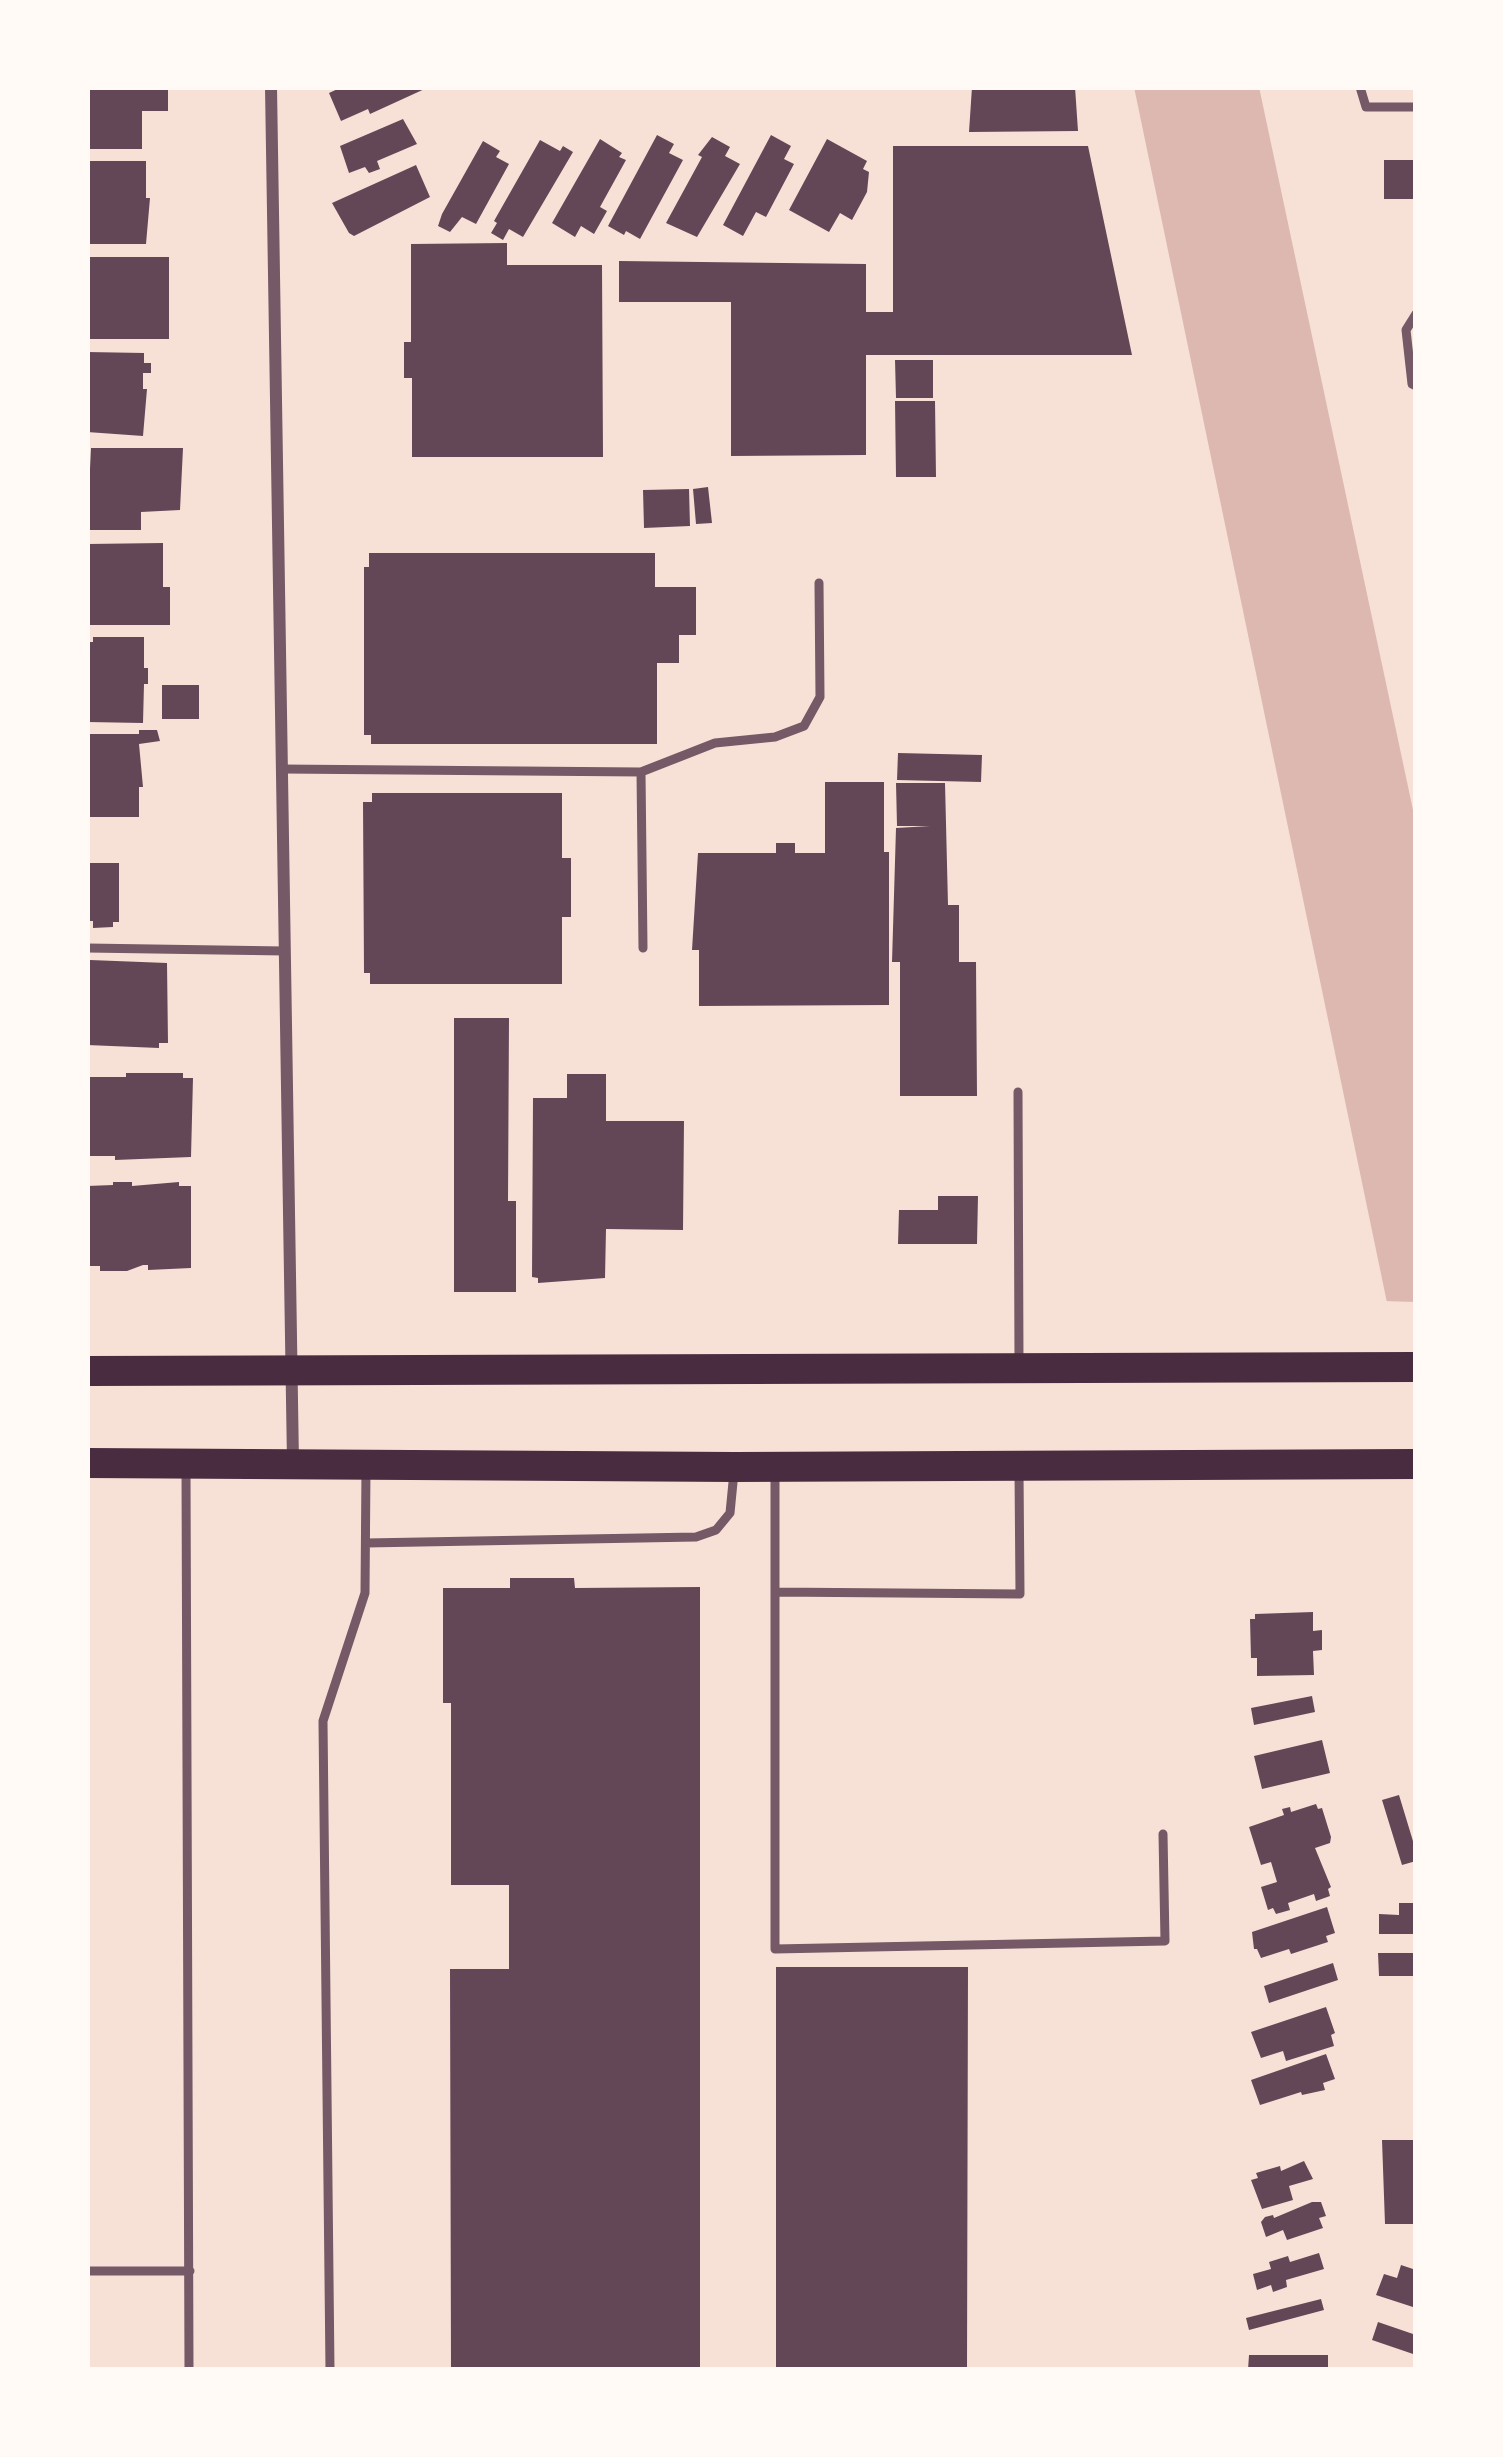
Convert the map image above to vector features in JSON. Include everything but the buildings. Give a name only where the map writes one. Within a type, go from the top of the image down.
[{"type":"main road","points":[[87,1371],[1416,1367]]},
{"type":"main road","points":[[87,1463],[1416,1464]]},
{"type":"street","points":[[271,87],[293,1462]]},
{"type":"lane","points":[[1360,87],[1366,107],[1416,107]]},
{"type":"lane","points":[[1416,314],[1406,330],[1416,386]]},
{"type":"lane","points":[[282,769],[641,772],[715,743],[775,737],[804,726],[820,697],[819,583]]},
{"type":"lane","points":[[641,772],[643,949]]},
{"type":"lane","points":[[87,948],[285,951]]},
{"type":"lane","points":[[1018,1092],[1018,1369]]},
{"type":"lane","points":[[330,2370],[323,1721],[365,1593],[366,1462]]},
{"type":"lane","points":[[186,1463],[189,2370]]},
{"type":"lane","points":[[775,1592],[1020,1594],[1018,1466]]},
{"type":"lane","points":[[366,1543],[696,1538],[716,1531],[730,1513],[735,1467]]},
{"type":"lane","points":[[775,1467],[775,1948],[1165,1941],[1163,1834]]},
{"type":"lane","points":[[87,2272],[190,2272]]},
{"type":"shaded area","points":[[1134,87],[1259,87],[1416,824],[1416,1442]]},
{"type":"pier","points":[[1383,1301],[1416,1302],[1416,1448],[1410,1443]]}]
